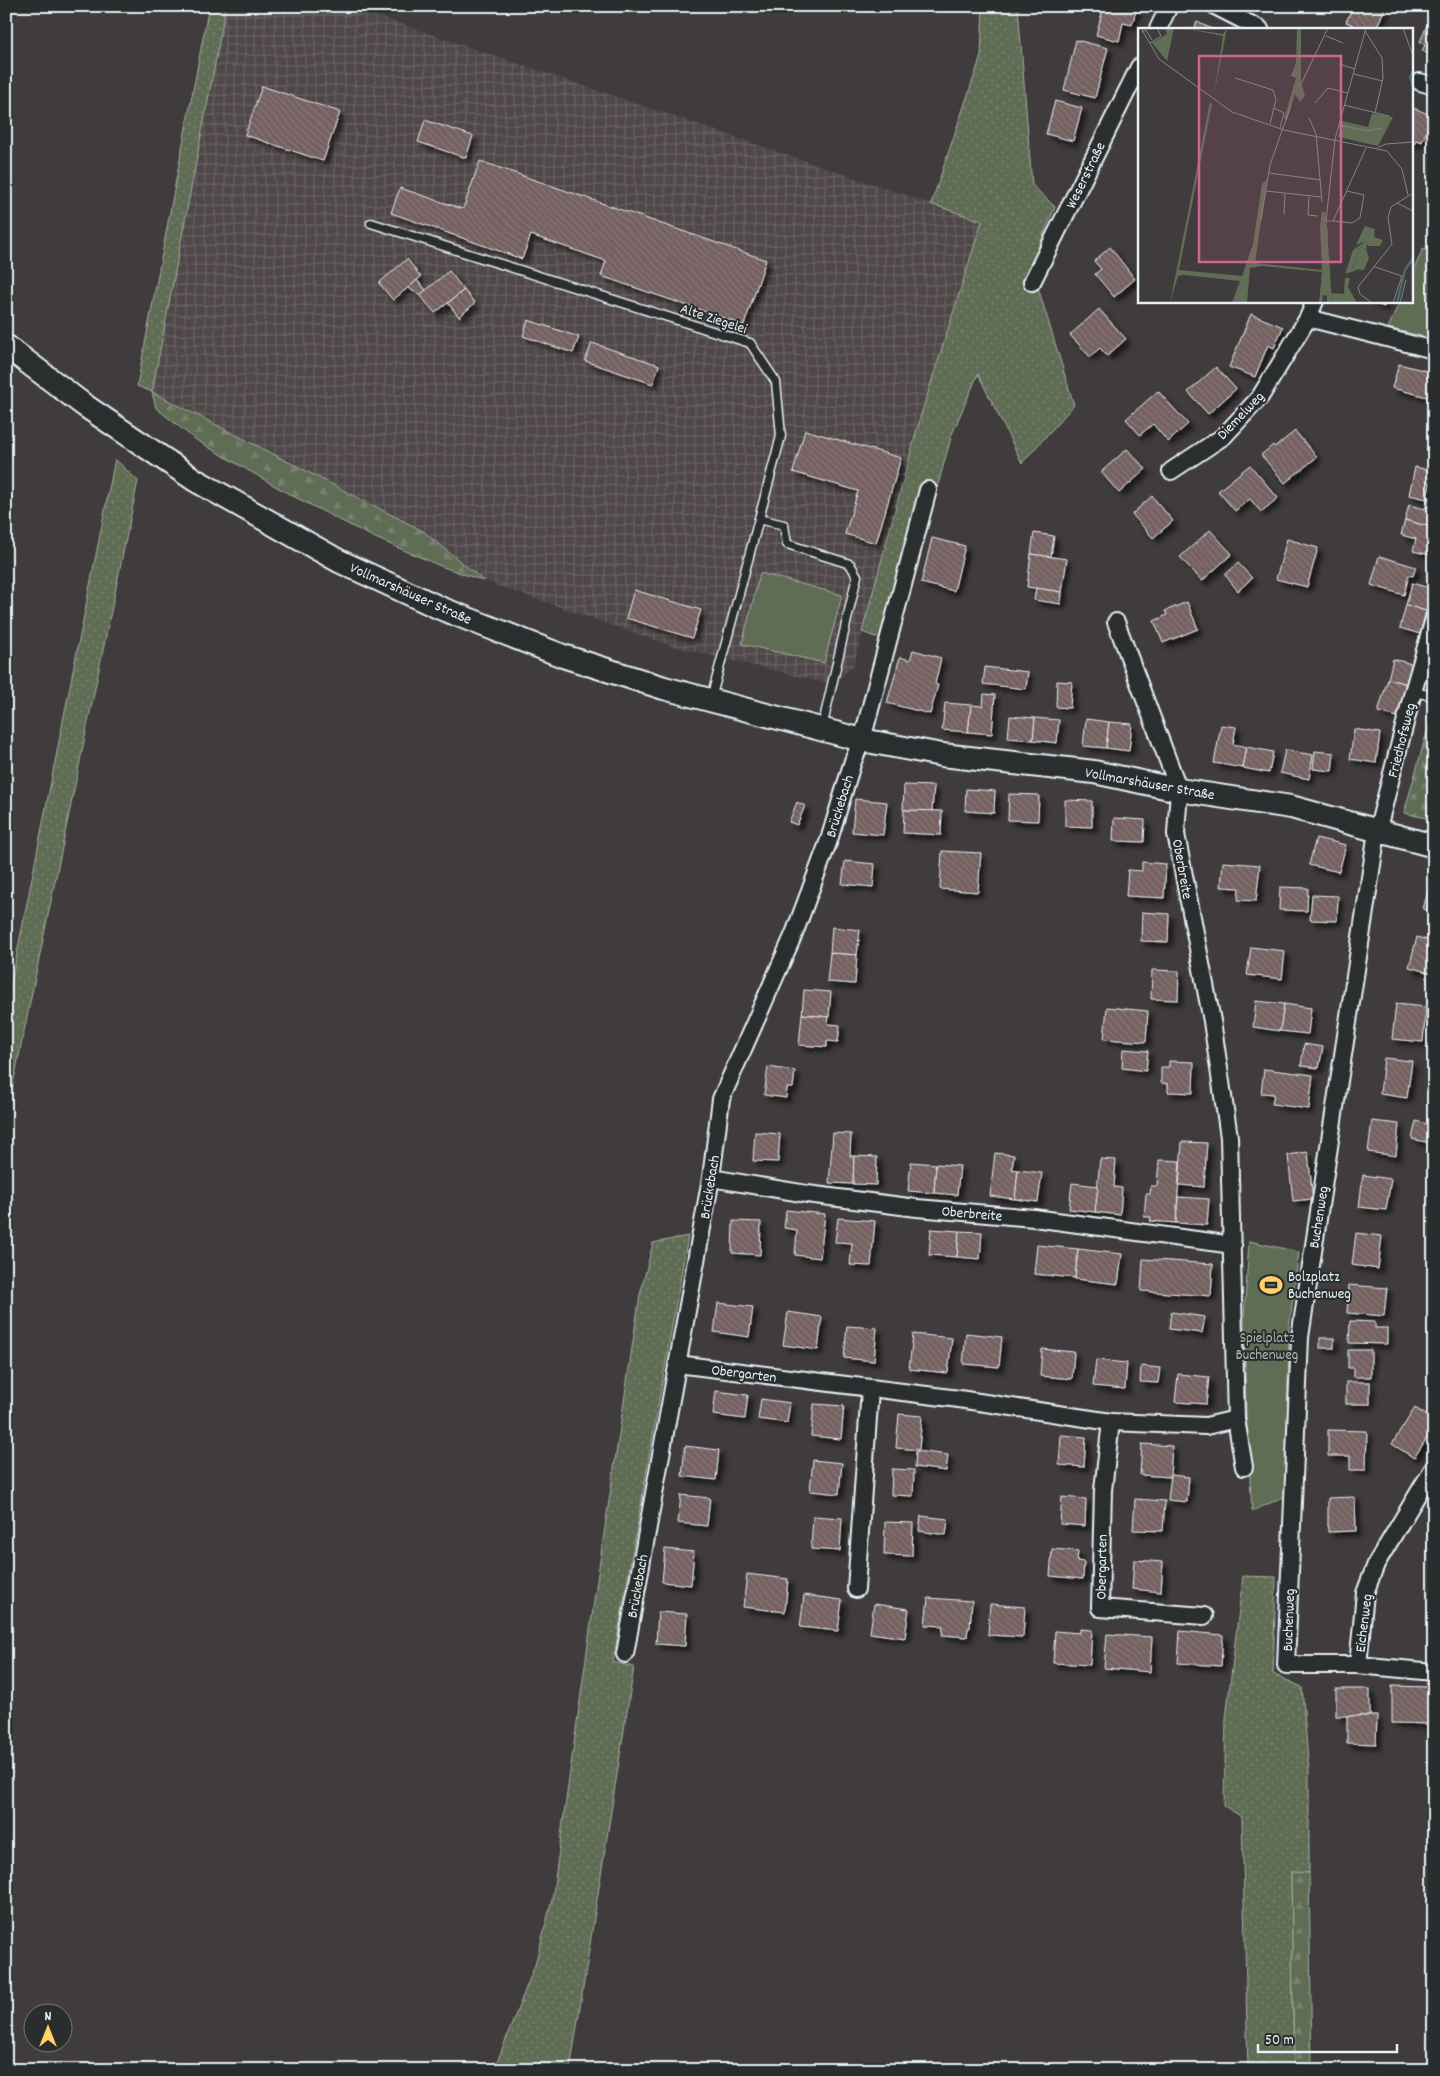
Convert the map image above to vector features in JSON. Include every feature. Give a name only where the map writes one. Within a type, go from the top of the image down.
[{"type":"main road","name":"Vollmarshäuser Straße","points":[[6,346],[84,405],[195,480],[339,561],[440,608],[563,656],[710,700],[862,740],[942,755],[1094,772],[1180,790],[1291,807],[1434,846]]},
{"type":"street","points":[[1158,28],[1169,6]]},
{"type":"street","points":[[1215,6],[1258,28]]},
{"type":"street","name":"Weserstraße","points":[[1032,282],[1138,69]]},
{"type":"street","name":"Diemelweg","points":[[1171,471],[1224,436],[1260,397],[1308,318],[1315,302]]},
{"type":"street","points":[[1308,318],[1434,350]]},
{"type":"street","points":[[862,740],[928,490]]},
{"type":"street","name":"Friedhofsweg","points":[[1377,832],[1434,619]]},
{"type":"street","points":[[1116,622],[1180,790]]},
{"type":"street","name":"Brückebach","points":[[625,1654],[711,1178],[721,1099],[794,934],[829,840],[853,761],[862,740]]},
{"type":"street","name":"Oberbreite","points":[[1180,790],[1176,834],[1212,1020],[1230,1137],[1236,1419],[1244,1468]]},
{"type":"street","name":"Buchenweg","points":[[1286,1665],[1300,1338],[1377,832]]},
{"type":"street","name":"Oberbreite","points":[[711,1178],[807,1194],[917,1208],[1034,1218],[1233,1245]]},
{"type":"street","name":"Obergarten","points":[[677,1364],[959,1399],[1111,1422],[1206,1426],[1236,1419]]},
{"type":"street","points":[[856,1589],[870,1389]]},
{"type":"street","name":"Obergarten","points":[[1111,1422],[1103,1490],[1100,1608],[1204,1616]]},
{"type":"street","name":"Eichenweg","points":[[1286,1665],[1358,1664],[1365,1593],[1373,1571],[1434,1467]]},
{"type":"street","points":[[1358,1664],[1434,1672]]},
{"type":"lane","name":"Alte Ziegelei","points":[[371,223],[750,343],[776,382],[781,436],[710,700]]},
{"type":"lane","points":[[759,519],[784,525],[787,544],[850,564],[857,576],[822,730]]},
{"type":"lane","points":[[1413,692],[1434,696]]},
{"type":"shaded area","points":[[226,6],[348,6],[982,221],[921,415],[853,667],[830,684],[672,646],[484,581],[423,531],[152,392]]},
{"type":"green space","points":[[209,6],[226,6],[152,392],[137,386]]},
{"type":"green space","points":[[983,6],[1018,6],[1032,185],[1055,207],[1031,265],[1074,405],[1022,463],[978,374],[952,434],[894,644],[862,632],[921,415],[982,221],[931,204],[981,56]]},
{"type":"green space","points":[[1423,249],[1434,252],[1434,339],[1388,328],[1400,302],[1412,302],[1412,274]]},
{"type":"green space","points":[[152,392],[423,531],[484,581],[443,567],[373,537],[289,494],[196,440],[156,408]]},
{"type":"green space","points":[[115,459],[138,481],[6,1118],[6,1009]]},
{"type":"green space","points":[[760,573],[842,595],[824,663],[742,644]]},
{"type":"green space","points":[[1434,707],[1434,820],[1404,813]]},
{"type":"green space","points":[[688,1236],[613,1662],[634,1667],[570,2070],[494,2070],[535,1965],[552,1900],[596,1587],[640,1295],[653,1243]]},
{"type":"green space","name":"Spielplatz Buchenweg","points":[[1249,1241],[1299,1252],[1289,1327],[1286,1496],[1252,1511],[1246,1414],[1244,1318]]},
{"type":"green space","points":[[1243,1576],[1276,1577],[1273,1674],[1302,1687],[1309,1772],[1309,1873],[1291,1872],[1294,2070],[1248,2070],[1242,1817],[1224,1806],[1226,1718]]},
{"type":"green space","points":[[1291,1872],[1309,1873],[1312,2070],[1294,2070]]},
{"type":"building","points":[[1104,6],[1137,8],[1132,25],[1123,23],[1119,41],[1096,35]]},
{"type":"building","points":[[1353,6],[1386,6],[1376,28],[1359,28],[1346,22]]},
{"type":"building","points":[[1430,18],[1434,20],[1434,56],[1422,51],[1425,45],[1420,42]]},
{"type":"building","points":[[1197,22],[1210,28],[1194,28]]},
{"type":"building","points":[[1076,40],[1108,48],[1095,98],[1064,90]]},
{"type":"building","points":[[262,86],[340,112],[323,161],[245,135]]},
{"type":"building","points":[[1055,101],[1082,108],[1073,141],[1046,134]]},
{"type":"building","points":[[1412,107],[1433,116],[1422,142],[1416,140],[1414,145],[1412,144]]},
{"type":"building","points":[[425,120],[473,136],[466,158],[418,142]]},
{"type":"building","points":[[480,161],[766,260],[744,325],[601,276],[606,261],[531,235],[522,259],[391,213],[400,188],[463,209]]},
{"type":"building","points":[[1110,247],[1135,279],[1114,297],[1095,274],[1101,269],[1094,261]]},
{"type":"building","points":[[407,259],[421,277],[393,300],[379,283]]},
{"type":"building","points":[[449,271],[464,290],[435,313],[420,295]]},
{"type":"building","points":[[417,280],[426,290],[420,295],[408,288]]},
{"type":"building","points":[[464,290],[475,303],[459,317],[448,303]]},
{"type":"building","points":[[1372,302],[1386,302],[1384,307]]},
{"type":"building","points":[[1099,309],[1126,339],[1107,356],[1100,348],[1090,357],[1070,335]]},
{"type":"building","points":[[1251,314],[1283,327],[1274,348],[1268,345],[1255,377],[1229,367]]},
{"type":"building","points":[[528,320],[579,337],[573,353],[523,336]]},
{"type":"building","points":[[592,343],[659,365],[653,384],[585,361]]},
{"type":"building","points":[[1399,364],[1434,373],[1434,390],[1431,398],[1392,388]]},
{"type":"building","points":[[1216,367],[1236,389],[1208,414],[1188,392]]},
{"type":"building","points":[[1158,391],[1188,424],[1168,442],[1153,424],[1140,435],[1126,419]]},
{"type":"building","points":[[805,430],[901,458],[876,543],[845,534],[858,491],[793,472]]},
{"type":"building","points":[[1295,431],[1317,457],[1285,483],[1261,455],[1273,445],[1275,447]]},
{"type":"building","points":[[1127,449],[1146,469],[1119,493],[1101,472]]},
{"type":"building","points":[[1250,465],[1278,498],[1261,512],[1250,499],[1235,511],[1218,491]]},
{"type":"building","points":[[1415,467],[1433,471],[1427,499],[1409,495]]},
{"type":"building","points":[[1152,496],[1173,521],[1153,538],[1132,514]]},
{"type":"building","points":[[1429,497],[1434,498],[1434,528],[1405,520],[1409,505],[1425,509]]},
{"type":"building","points":[[1405,520],[1434,528],[1434,556],[1413,551],[1416,539],[1401,535]]},
{"type":"building","points":[[1210,530],[1232,554],[1202,581],[1180,557]]},
{"type":"building","points":[[1034,533],[1054,536],[1051,557],[1031,554]]},
{"type":"building","points":[[932,538],[965,546],[954,591],[921,583]]},
{"type":"building","points":[[1287,539],[1318,548],[1307,587],[1276,579]]},
{"type":"building","points":[[1031,554],[1067,559],[1062,592],[1027,587]]},
{"type":"building","points":[[1379,556],[1416,567],[1413,576],[1409,575],[1404,595],[1371,585]]},
{"type":"building","points":[[1238,563],[1252,578],[1238,591],[1225,575]]},
{"type":"building","points":[[1412,583],[1432,589],[1429,601],[1434,602],[1432,613],[1406,605]]},
{"type":"building","points":[[1036,588],[1062,592],[1061,604],[1034,600]]},
{"type":"building","points":[[634,590],[701,610],[692,638],[626,618]]},
{"type":"building","points":[[1187,602],[1198,629],[1163,643],[1154,621],[1167,615],[1165,611]]},
{"type":"building","points":[[1406,605],[1426,611],[1420,634],[1400,628]]},
{"type":"building","points":[[913,650],[941,658],[935,684],[938,685],[930,714],[887,703],[900,657],[910,660]]},
{"type":"building","points":[[1393,659],[1412,664],[1407,684],[1388,679]]},
{"type":"building","points":[[985,667],[1028,672],[1026,689],[983,684]]},
{"type":"building","points":[[1388,679],[1407,684],[1398,717],[1378,712]]},
{"type":"building","points":[[1057,681],[1072,682],[1070,708],[1056,707]]},
{"type":"building","points":[[984,694],[995,695],[992,734],[968,732],[971,705],[983,706]]},
{"type":"building","points":[[945,703],[971,705],[968,732],[942,730]]},
{"type":"building","points":[[1010,716],[1035,718],[1033,740],[1008,738]]},
{"type":"building","points":[[1035,718],[1059,720],[1057,743],[1033,740]]},
{"type":"building","points":[[1086,719],[1109,722],[1106,748],[1083,746]]},
{"type":"building","points":[[1109,722],[1132,724],[1129,751],[1106,748]]},
{"type":"building","points":[[1221,725],[1236,727],[1233,744],[1247,747],[1243,768],[1214,763]]},
{"type":"building","points":[[1354,729],[1380,733],[1376,763],[1350,759]]},
{"type":"building","points":[[1247,747],[1273,752],[1269,773],[1243,768]]},
{"type":"building","points":[[1285,750],[1313,755],[1309,779],[1280,773]]},
{"type":"building","points":[[1315,751],[1334,753],[1332,771],[1313,769]]},
{"type":"building","points":[[904,785],[934,786],[932,811],[903,810]]},
{"type":"building","points":[[966,789],[995,791],[994,813],[965,811]]},
{"type":"building","points":[[1009,794],[1039,795],[1038,821],[1008,820]]},
{"type":"building","points":[[855,799],[887,802],[883,835],[852,832]]},
{"type":"building","points":[[1065,800],[1092,801],[1092,827],[1065,826]]},
{"type":"building","points":[[797,802],[805,806],[797,825],[789,822]]},
{"type":"building","points":[[904,810],[942,811],[941,835],[903,833]]},
{"type":"building","points":[[1114,818],[1145,820],[1144,842],[1113,841]]},
{"type":"building","points":[[1316,838],[1346,845],[1339,872],[1309,865]]},
{"type":"building","points":[[942,851],[981,853],[978,892],[940,889]]},
{"type":"building","points":[[845,861],[875,864],[873,887],[842,884]]},
{"type":"building","points":[[1142,862],[1166,864],[1164,898],[1126,896],[1128,870],[1142,871]]},
{"type":"building","points":[[1223,862],[1260,865],[1256,901],[1238,900],[1239,888],[1221,887]]},
{"type":"building","points":[[1430,884],[1434,885],[1434,911],[1423,909]]},
{"type":"building","points":[[1280,887],[1308,888],[1307,911],[1279,910]]},
{"type":"building","points":[[1312,895],[1338,896],[1337,921],[1310,920]]},
{"type":"building","points":[[1142,912],[1169,914],[1168,942],[1141,941]]},
{"type":"building","points":[[832,927],[860,930],[857,955],[830,953]]},
{"type":"building","points":[[1417,937],[1434,942],[1434,974],[1409,967]]},
{"type":"building","points":[[1251,947],[1285,951],[1282,979],[1247,975]]},
{"type":"building","points":[[830,953],[857,955],[855,984],[827,982]]},
{"type":"building","points":[[1152,970],[1179,971],[1178,1000],[1151,999]]},
{"type":"building","points":[[804,990],[831,992],[829,1017],[802,1014]]},
{"type":"building","points":[[1256,1001],[1284,1004],[1280,1031],[1253,1027]]},
{"type":"building","points":[[1284,1004],[1311,1008],[1308,1034],[1280,1031]]},
{"type":"building","points":[[1396,1004],[1426,1007],[1423,1042],[1392,1039]]},
{"type":"building","points":[[1107,1007],[1148,1011],[1146,1042],[1104,1039]]},
{"type":"building","points":[[802,1014],[829,1017],[828,1024],[840,1025],[838,1042],[827,1041],[827,1047],[799,1045]]},
{"type":"building","points":[[1304,1044],[1323,1047],[1319,1068],[1301,1066]]},
{"type":"building","points":[[1123,1049],[1148,1051],[1146,1071],[1122,1068]]},
{"type":"building","points":[[1384,1058],[1412,1061],[1407,1098],[1380,1094]]},
{"type":"building","points":[[1169,1061],[1194,1062],[1193,1093],[1168,1092],[1168,1084],[1161,1083],[1161,1067],[1169,1067]]},
{"type":"building","points":[[768,1067],[795,1071],[793,1088],[787,1088],[786,1098],[764,1095]]},
{"type":"building","points":[[1264,1069],[1313,1075],[1309,1109],[1272,1104],[1274,1094],[1261,1093]]},
{"type":"building","points":[[1372,1121],[1399,1124],[1396,1156],[1368,1152]]},
{"type":"building","points":[[1416,1121],[1434,1126],[1430,1143],[1412,1139]]},
{"type":"building","points":[[755,1132],[780,1134],[778,1162],[753,1161]]},
{"type":"building","points":[[833,1133],[851,1134],[850,1156],[854,1156],[853,1184],[829,1183]]},
{"type":"building","points":[[1182,1142],[1207,1143],[1204,1187],[1179,1185]]},
{"type":"building","points":[[1308,1152],[1313,1199],[1293,1201],[1288,1155]]},
{"type":"building","points":[[995,1153],[1014,1155],[1012,1169],[1018,1170],[1015,1199],[990,1196]]},
{"type":"building","points":[[854,1156],[877,1157],[876,1185],[853,1184]]},
{"type":"building","points":[[1100,1159],[1116,1160],[1114,1187],[1122,1188],[1120,1215],[1095,1212]]},
{"type":"building","points":[[1159,1160],[1180,1161],[1176,1223],[1150,1221],[1151,1217],[1144,1217],[1146,1194],[1150,1194],[1151,1186],[1157,1186]]},
{"type":"building","points":[[911,1162],[936,1164],[934,1193],[908,1191]]},
{"type":"building","points":[[936,1164],[960,1166],[957,1195],[934,1193]]},
{"type":"building","points":[[1018,1170],[1042,1173],[1038,1202],[1015,1199]]},
{"type":"building","points":[[1363,1175],[1391,1179],[1386,1210],[1359,1207]]},
{"type":"building","points":[[1072,1183],[1098,1186],[1095,1212],[1069,1209]]},
{"type":"building","points":[[1178,1197],[1209,1199],[1207,1225],[1176,1223]]},
{"type":"building","points":[[786,1210],[825,1214],[820,1258],[795,1255],[797,1230],[784,1228]]},
{"type":"building","points":[[838,1218],[875,1221],[871,1266],[850,1265],[852,1243],[835,1242]]},
{"type":"building","points":[[733,1221],[761,1222],[760,1255],[732,1253]]},
{"type":"building","points":[[931,1229],[959,1231],[957,1257],[929,1255]]},
{"type":"building","points":[[959,1231],[982,1232],[980,1259],[957,1257]]},
{"type":"building","points":[[1356,1233],[1382,1236],[1378,1269],[1352,1265]]},
{"type":"building","points":[[1037,1245],[1078,1249],[1075,1278],[1034,1274]]},
{"type":"building","points":[[1078,1249],[1122,1254],[1118,1284],[1075,1279]]},
{"type":"building","points":[[1143,1259],[1213,1264],[1211,1296],[1141,1291]]},
{"type":"building","points":[[1349,1285],[1387,1288],[1384,1316],[1347,1313]]},
{"type":"building","points":[[718,1303],[753,1307],[749,1337],[714,1332]]},
{"type":"building","points":[[788,1312],[822,1317],[818,1350],[783,1345]]},
{"type":"building","points":[[1171,1312],[1205,1317],[1202,1333],[1169,1329]]},
{"type":"building","points":[[1350,1321],[1375,1322],[1375,1328],[1387,1328],[1387,1344],[1349,1343]]},
{"type":"building","points":[[847,1326],[877,1328],[874,1361],[844,1358]]},
{"type":"building","points":[[966,1333],[1002,1337],[999,1367],[963,1364]]},
{"type":"building","points":[[913,1334],[952,1338],[948,1373],[909,1369]]},
{"type":"building","points":[[1320,1338],[1334,1338],[1334,1348],[1320,1348]]},
{"type":"building","points":[[1042,1349],[1074,1352],[1072,1379],[1040,1376]]},
{"type":"building","points":[[1348,1350],[1371,1350],[1371,1377],[1354,1377],[1354,1368],[1348,1368]]},
{"type":"building","points":[[1096,1360],[1127,1363],[1125,1389],[1093,1386]]},
{"type":"building","points":[[1141,1366],[1160,1368],[1158,1383],[1140,1382]]},
{"type":"building","points":[[1178,1374],[1209,1377],[1206,1404],[1175,1402]]},
{"type":"building","points":[[1346,1382],[1370,1382],[1370,1404],[1346,1404]]},
{"type":"building","points":[[716,1391],[748,1395],[745,1419],[713,1415]]},
{"type":"building","points":[[761,1399],[790,1403],[787,1423],[758,1419]]},
{"type":"building","points":[[814,1404],[844,1406],[841,1439],[811,1436]]},
{"type":"building","points":[[1415,1408],[1434,1420],[1434,1427],[1414,1458],[1392,1444]]},
{"type":"building","points":[[899,1414],[922,1416],[919,1450],[896,1448]]},
{"type":"building","points":[[1328,1430],[1367,1431],[1366,1470],[1350,1470],[1350,1456],[1328,1456]]},
{"type":"building","points":[[1061,1435],[1086,1437],[1084,1467],[1059,1465]]},
{"type":"building","points":[[1142,1444],[1172,1446],[1170,1477],[1140,1475]]},
{"type":"building","points":[[685,1446],[719,1450],[716,1480],[682,1476]]},
{"type":"building","points":[[916,1451],[948,1455],[946,1471],[915,1467]]},
{"type":"building","points":[[813,1460],[842,1463],[839,1494],[810,1491]]},
{"type":"building","points":[[892,1469],[914,1470],[913,1496],[891,1495]]},
{"type":"building","points":[[1171,1475],[1189,1477],[1187,1502],[1168,1500]]},
{"type":"building","points":[[681,1495],[710,1498],[707,1526],[678,1523]]},
{"type":"building","points":[[1062,1497],[1086,1499],[1085,1526],[1060,1524]]},
{"type":"building","points":[[1355,1497],[1356,1531],[1328,1532],[1328,1498]]},
{"type":"building","points":[[1135,1499],[1165,1501],[1163,1531],[1133,1530]]},
{"type":"building","points":[[1432,1505],[1434,1505],[1434,1541],[1430,1541]]},
{"type":"building","points":[[813,1516],[842,1518],[840,1551],[811,1549]]},
{"type":"building","points":[[921,1516],[948,1519],[946,1535],[919,1531]]},
{"type":"building","points":[[885,1522],[913,1523],[912,1556],[884,1555]]},
{"type":"building","points":[[665,1549],[694,1552],[691,1585],[662,1582]]},
{"type":"building","points":[[1052,1549],[1078,1551],[1077,1561],[1084,1562],[1083,1579],[1050,1576]]},
{"type":"building","points":[[1134,1560],[1163,1562],[1161,1592],[1132,1589]]},
{"type":"building","points":[[747,1574],[788,1579],[785,1612],[743,1607]]},
{"type":"building","points":[[804,1595],[842,1600],[838,1631],[800,1627]]},
{"type":"building","points":[[928,1598],[972,1601],[970,1628],[968,1628],[967,1637],[942,1635],[943,1626],[925,1625]]},
{"type":"building","points":[[874,1604],[909,1609],[905,1638],[870,1633]]},
{"type":"building","points":[[990,1604],[1025,1607],[1023,1637],[988,1635]]},
{"type":"building","points":[[658,1612],[687,1614],[685,1646],[656,1644]]},
{"type":"building","points":[[1080,1629],[1092,1630],[1090,1665],[1053,1663],[1055,1631],[1080,1633]]},
{"type":"building","points":[[1180,1631],[1223,1635],[1221,1666],[1178,1663]]},
{"type":"building","points":[[1107,1634],[1152,1637],[1150,1672],[1104,1668]]},
{"type":"building","points":[[1392,1686],[1433,1687],[1433,1724],[1392,1723]]},
{"type":"building","points":[[1336,1689],[1370,1689],[1370,1716],[1336,1716]]},
{"type":"building","points":[[1347,1716],[1377,1716],[1376,1744],[1347,1743]]},
{"type":"place","name":"Bolzplatz Buchenweg","points":[[1271,1285]]}]
